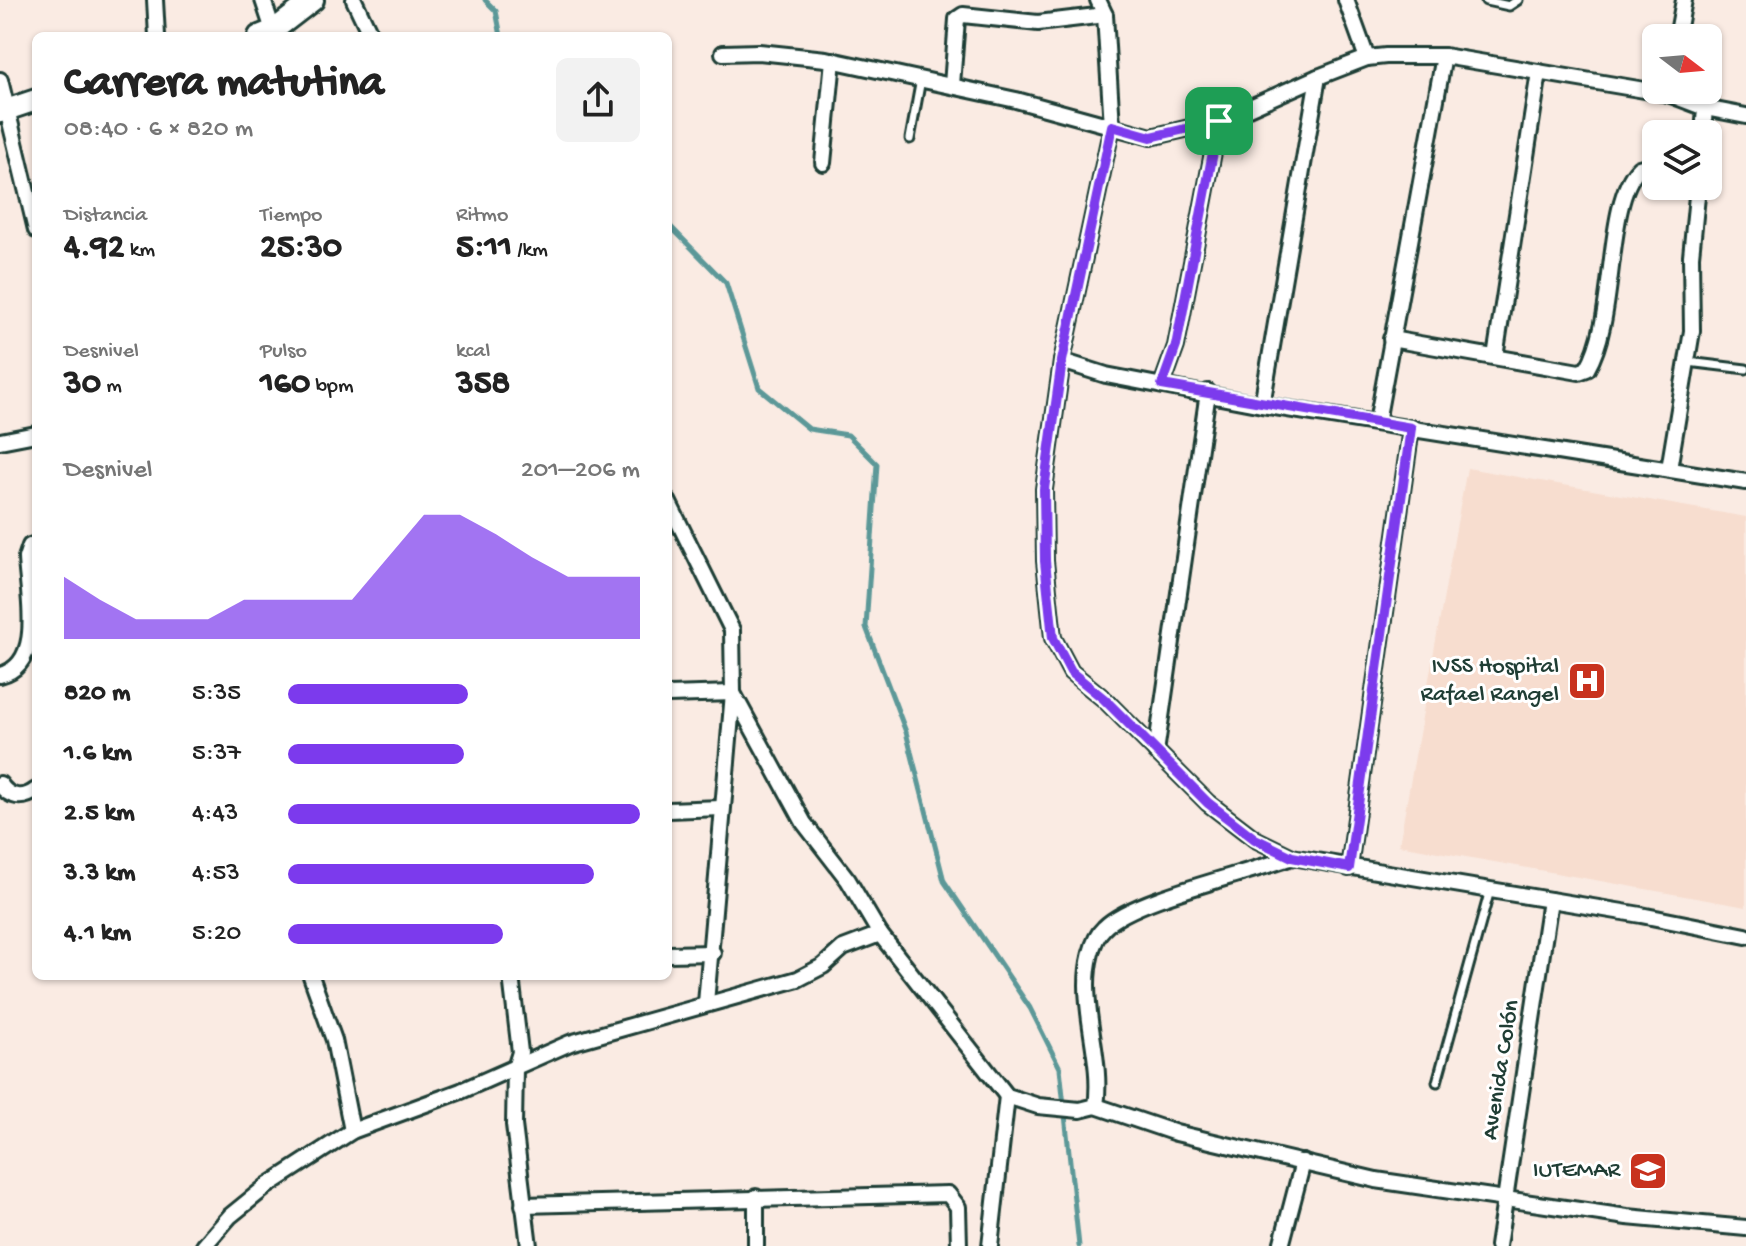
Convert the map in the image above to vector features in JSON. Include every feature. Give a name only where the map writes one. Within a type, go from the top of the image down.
[{"type":"main road","points":[[272,32],[313,0]]},
{"type":"main road","points":[[3,110],[32,101]]},
{"type":"street","points":[[155,0],[157,32]]},
{"type":"street","points":[[263,0],[269,32]]},
{"type":"street","points":[[354,0],[369,32]]},
{"type":"street","points":[[1098,0],[1105,15],[1112,126],[1062,361],[1044,489],[1045,561],[1053,638],[1071,672],[1104,699],[1208,803],[1255,839],[1292,857],[1746,936]]},
{"type":"street","points":[[1346,0],[1367,58]]},
{"type":"street","points":[[1680,24],[1684,0]]},
{"type":"street","points":[[952,85],[957,19],[963,15],[1038,23],[1105,15]]},
{"type":"street","points":[[723,53],[759,52],[833,60],[952,85],[1151,137],[1219,121],[1367,58],[1415,54],[1444,56],[1642,88]]},
{"type":"street","points":[[1377,422],[1444,56]]},
{"type":"street","points":[[823,163],[833,60]]},
{"type":"street","points":[[1495,357],[1539,72]]},
{"type":"street","points":[[1262,405],[1318,77]]},
{"type":"street","points":[[0,80],[3,110],[32,215]]},
{"type":"street","points":[[1696,104],[1746,116]]},
{"type":"street","points":[[1704,120],[1705,108]]},
{"type":"street","points":[[1162,385],[1176,346],[1219,121]]},
{"type":"street","points":[[1391,339],[1579,372],[1587,369],[1601,332],[1625,189],[1642,167]]},
{"type":"street","points":[[1669,469],[1688,362],[1693,311],[1691,256],[1697,200]]},
{"type":"street","points":[[1062,361],[1106,375],[1208,392],[1262,405],[1746,482]]},
{"type":"street","points":[[1156,752],[1208,392]]},
{"type":"street","points":[[1349,868],[1411,428]]},
{"type":"street","points":[[0,441],[32,435]]},
{"type":"street","points":[[672,509],[732,630],[733,693],[721,808],[713,953],[706,1003]]},
{"type":"street","points":[[0,675],[19,664],[28,645],[26,558],[32,547]]},
{"type":"street","points":[[672,695],[733,693]]},
{"type":"street","points":[[733,693],[804,823],[848,880],[880,934],[1007,1096],[1045,1107],[1080,1110],[1096,1106],[1176,1133],[1376,1180],[1627,1217],[1746,1228]]},
{"type":"street","points":[[1,788],[22,797],[32,792]]},
{"type":"street","points":[[672,810],[721,808]]},
{"type":"street","points":[[1096,1106],[1099,1085],[1087,984],[1092,950],[1103,928],[1128,911],[1292,857]]},
{"type":"street","name":"Avenida Colón","points":[[1498,1246],[1550,900]]},
{"type":"street","points":[[204,1246],[230,1216],[267,1186],[352,1131],[515,1068],[570,1043],[706,1003],[759,993],[798,979],[823,966],[843,948],[880,934]]},
{"type":"street","points":[[672,954],[713,953]]},
{"type":"street","points":[[312,980],[334,1040],[352,1131]]},
{"type":"street","points":[[511,980],[520,1052],[515,1068],[514,1125],[529,1246]]},
{"type":"street","points":[[990,1246],[1007,1096]]},
{"type":"street","points":[[1281,1246],[1303,1162]]},
{"type":"street","points":[[523,1205],[948,1194],[958,1207],[959,1246]]},
{"type":"street","points":[[756,1197],[756,1246]]},
{"type":"lane","points":[[1486,1],[1509,6],[1518,0]]},
{"type":"lane","points":[[910,139],[921,79]]},
{"type":"lane","points":[[1688,362],[1746,369]]},
{"type":"lane","points":[[1437,1082],[1490,890]]},
{"type":"shaded area","name":"IVSS Hospital Rafael Rangel","points":[[1467,468],[1746,517],[1746,907],[1399,845]]},
{"type":"waterway","points":[[485,0],[496,11],[500,32]]},
{"type":"waterway","points":[[672,228],[726,283],[759,388],[809,429],[848,435],[877,464],[866,627],[906,732],[944,881],[1030,1008],[1060,1068],[1079,1246]]},
{"type":"place","name":"IVSS Hospital Rafael Rangel","points":[[1587,681]]},
{"type":"place","name":"IUTEMAR","points":[[1648,1171]]},
{"type":"route","points":[[1219,121],[1176,346],[1162,385],[1262,405],[1411,428],[1349,868],[1292,857],[1255,839],[1208,803],[1104,699],[1071,672],[1053,638],[1045,561],[1044,489],[1062,361],[1112,126],[1151,137],[1219,121]]}]
